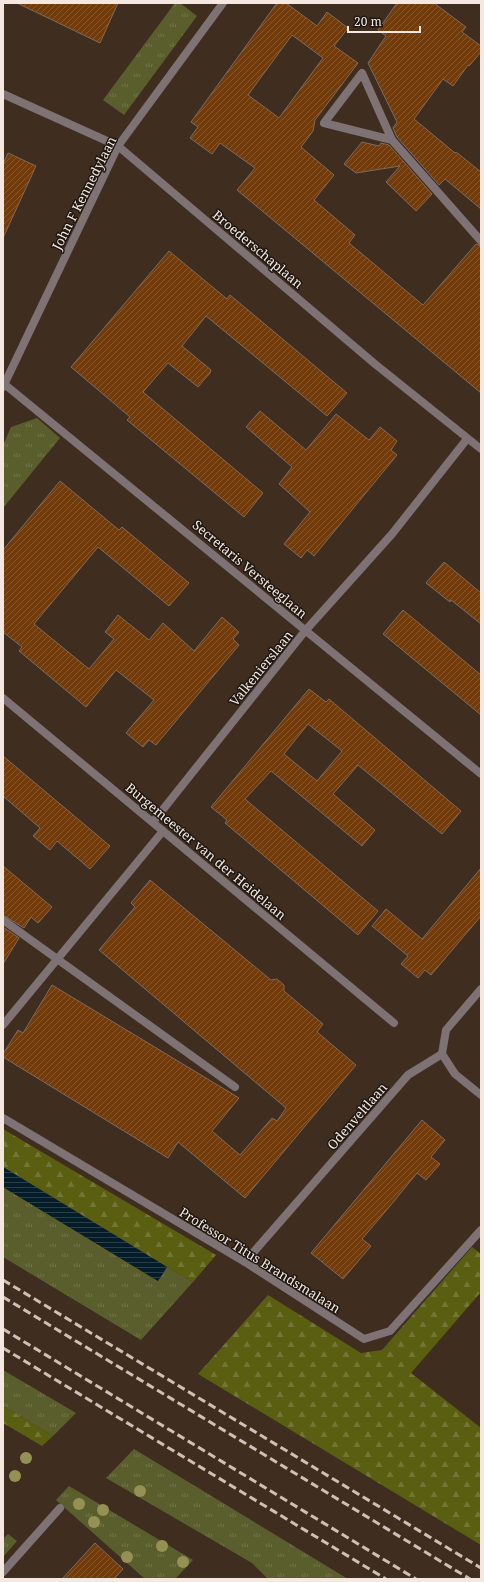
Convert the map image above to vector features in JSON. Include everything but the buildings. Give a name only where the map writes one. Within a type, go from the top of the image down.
[{"type":"street","name":"John F Kennedylaan","points":[[4,385],[118,146],[223,3]]},
{"type":"street","points":[[392,140],[324,123],[362,73],[392,140],[481,241]]},
{"type":"street","name":"Broederschaplaan","points":[[3,94],[118,146],[375,364],[481,449]]},
{"type":"street","name":"Secretaris Versteeglaan","points":[[4,385],[481,774]]},
{"type":"street","name":"Valkenierslaan","points":[[152,822],[305,631],[392,534],[467,439]]},
{"type":"street","name":"Burgemeester van der Heidelaan","points":[[3,698],[394,1023]]},
{"type":"street","points":[[3,1025],[163,830]]},
{"type":"street","points":[[3,920],[235,1087]]},
{"type":"street","points":[[481,989],[446,1030],[442,1054],[455,1074],[481,1094]]},
{"type":"street","name":"Odenveltlaan","points":[[245,1262],[408,1075],[442,1054]]},
{"type":"street","name":"Professor Titus Brandsmalaan","points":[[3,1118],[245,1262],[364,1339],[390,1331],[481,1230]]},
{"type":"street","points":[[3,1572],[60,1508]]},
{"type":"green space","points":[[175,3],[180,3],[197,16],[124,115],[103,100]]},
{"type":"green space","points":[[37,418],[60,438],[3,508],[3,445],[11,427]]},
{"type":"green space","points":[[3,1129],[216,1255],[193,1282],[167,1267],[3,1167]]},
{"type":"green space","points":[[3,1187],[158,1281],[167,1267],[193,1282],[141,1340],[3,1257]]},
{"type":"green space","points":[[472,1247],[481,1254],[481,1292],[411,1373],[481,1428],[481,1545],[198,1374],[268,1295],[361,1353],[382,1350]]},
{"type":"green space","points":[[3,1370],[76,1413],[53,1436],[3,1406]]},
{"type":"green space","points":[[3,1406],[53,1436],[42,1446],[3,1423]]},
{"type":"green space","points":[[134,1449],[348,1579],[268,1579],[252,1563],[106,1478]]},
{"type":"green space","points":[[69,1486],[193,1560],[175,1579],[145,1579],[56,1500]]},
{"type":"green space","points":[[8,1534],[17,1541],[3,1557],[3,1539]]},
{"type":"water","points":[[3,1167],[167,1267],[158,1281],[3,1187]]},
{"type":"railway","points":[[3,1280],[481,1568]]},
{"type":"railway","points":[[3,1297],[470,1579]]},
{"type":"railway","points":[[3,1329],[416,1579]]},
{"type":"railway","points":[[3,1348],[386,1579]]}]
